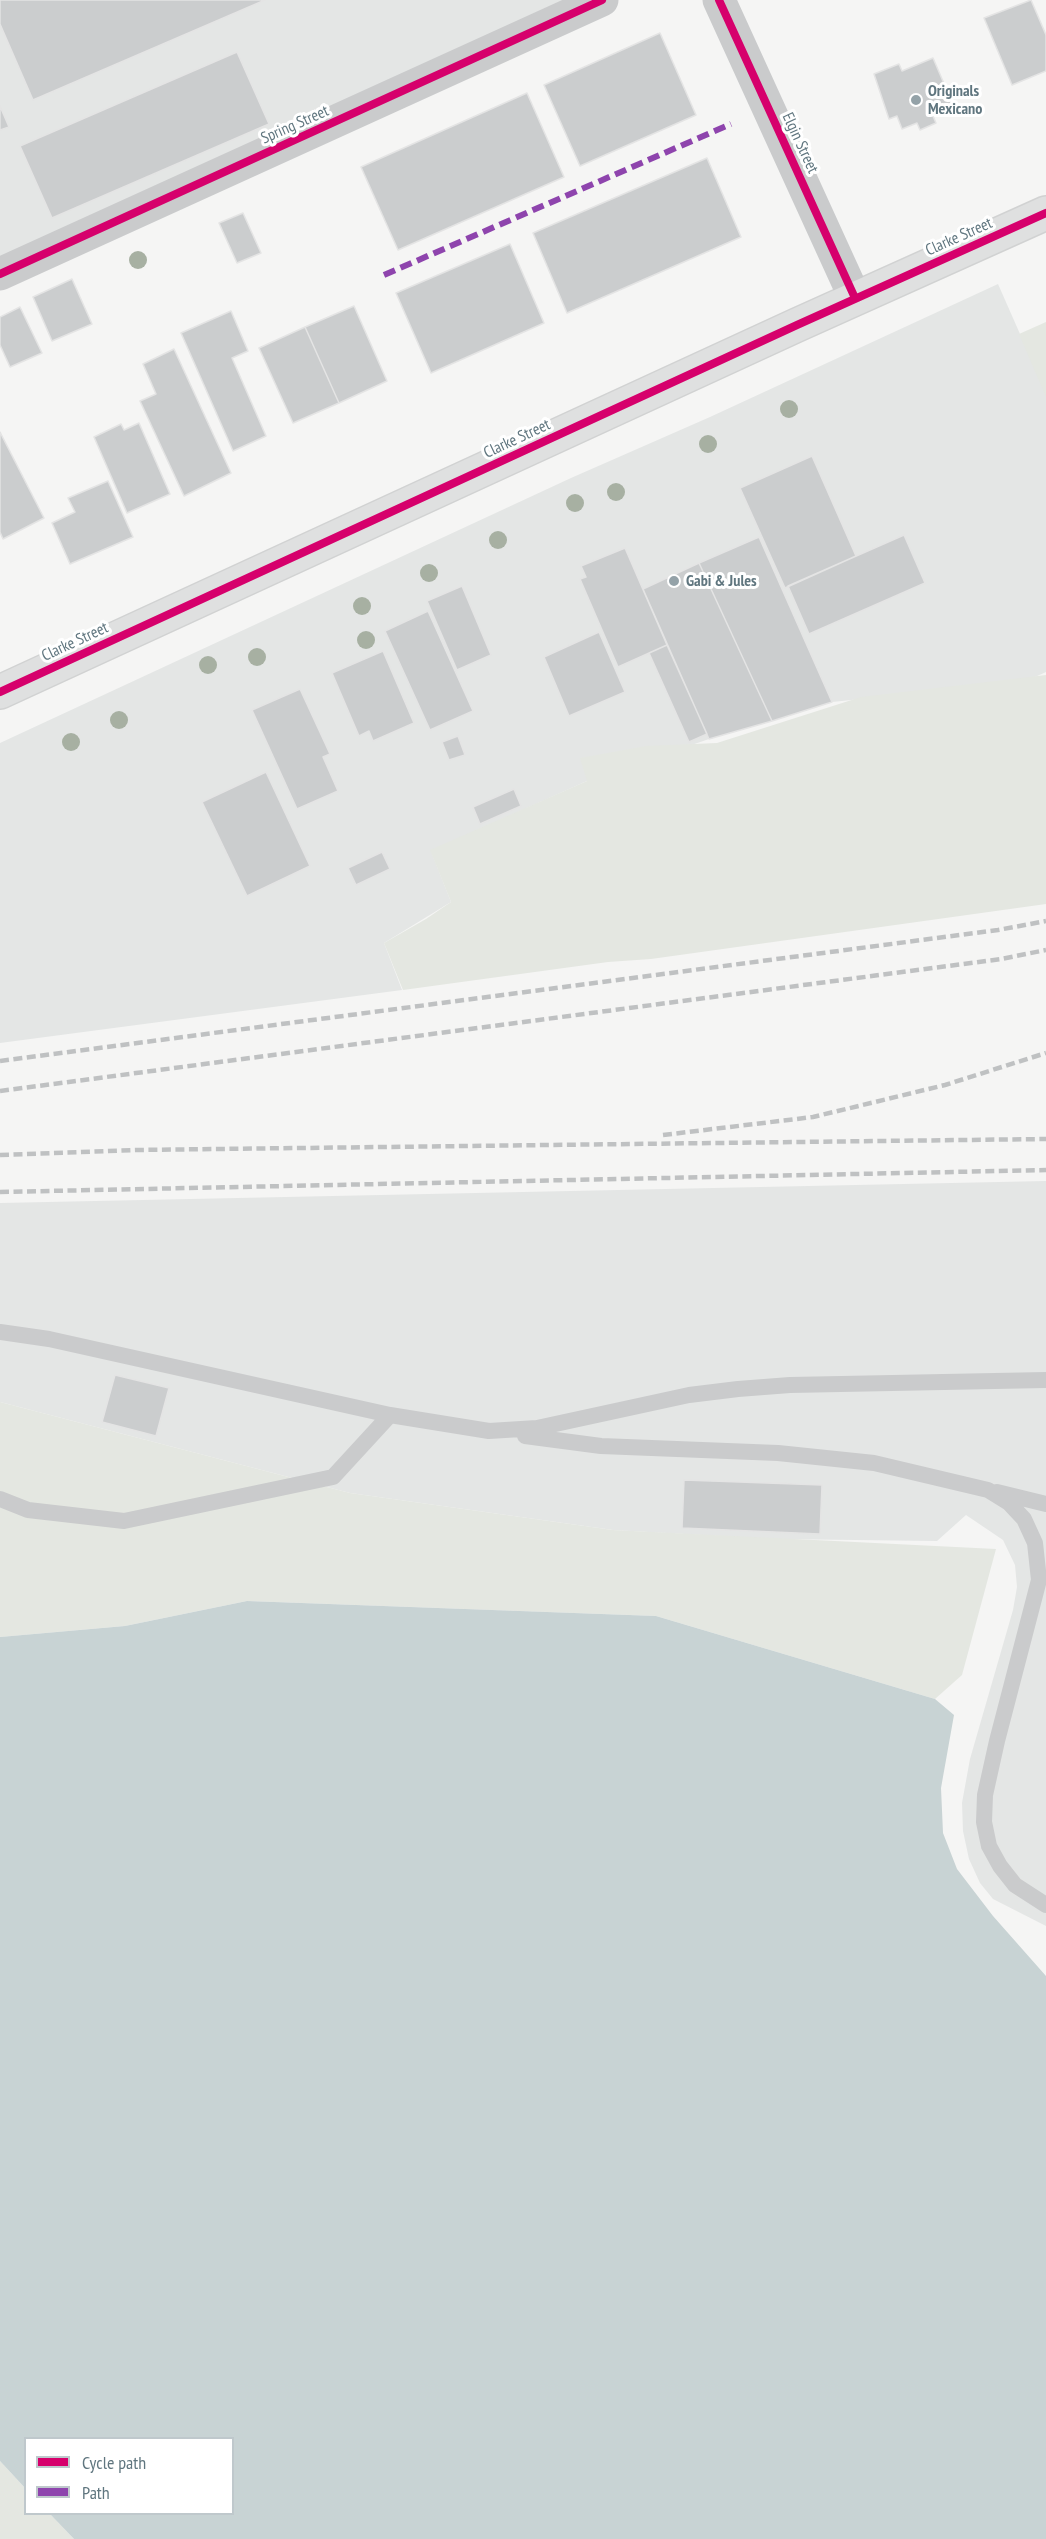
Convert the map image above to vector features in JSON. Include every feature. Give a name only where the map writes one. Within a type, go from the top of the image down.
[{"type":"main road","name":"Clarke Street","points":[[0,692],[855,298],[1046,213]]},
{"type":"street","name":"Spring Street","points":[[0,274],[602,0]]},
{"type":"street","name":"Elgin Street","points":[[719,0],[855,298]]},
{"type":"lane","points":[[0,1332],[50,1339],[390,1415],[601,1446],[778,1452],[874,1462],[1046,1504]]},
{"type":"lane","points":[[489,1431],[537,1428],[689,1395],[738,1389],[1046,1380]]},
{"type":"lane","points":[[0,1499],[28,1510],[124,1521],[333,1478],[390,1415]]},
{"type":"lane","points":[[988,1490],[1009,1503],[1024,1519],[1035,1543],[1039,1563],[1038,1580],[985,1795],[984,1822],[989,1846],[1000,1866],[1016,1885],[1046,1905]]},
{"type":"shaded area","points":[[0,0],[599,0],[0,263]]},
{"type":"shaded area","points":[[998,284],[1046,393],[1046,672],[1024,682],[832,702],[709,739],[587,781],[431,851],[451,902],[384,943],[402,990],[0,1043],[0,743],[571,478],[710,417]]},
{"type":"shaded area","points":[[1046,322],[1046,397],[1019,334]]},
{"type":"shaded area","points":[[1046,675],[1046,904],[651,959],[608,962],[403,990],[384,943],[451,902],[430,850],[587,781],[580,758],[646,746],[717,743],[861,697]]},
{"type":"shaded area","points":[[1046,1181],[1046,1926],[993,1899],[980,1883],[969,1859],[963,1831],[962,1803],[970,1759],[1013,1610],[1017,1587],[1015,1565],[1003,1540],[966,1515],[937,1541],[774,1539],[613,1530],[350,1493],[0,1402],[0,1203]]},
{"type":"shaded area","points":[[0,1402],[350,1493],[613,1530],[996,1549],[962,1675],[935,1699],[656,1616],[247,1601],[125,1626],[0,1637]]},
{"type":"shaded area","points":[[247,1601],[656,1616],[935,1699],[954,1715],[941,1788],[943,1833],[957,1869],[993,1916],[1046,1976],[1046,2539],[74,2539],[51,2515],[234,2515],[234,2437],[24,2437],[24,2487],[0,2461],[0,1637],[125,1626]]},
{"type":"shaded area","points":[[0,2461],[24,2487],[24,2515],[51,2515],[74,2539],[0,2539]]},
{"type":"building","points":[[0,0],[265,0],[33,100],[0,24]]},
{"type":"building","points":[[1031,0],[1046,35],[1046,71],[1012,85],[984,18]]},
{"type":"building","points":[[660,33],[696,115],[580,166],[544,85]]},
{"type":"building","points":[[237,52],[269,124],[52,218],[20,146]]},
{"type":"building","name":"Originals Mexicano","points":[[933,58],[954,107],[933,116],[936,123],[920,130],[917,123],[902,129],[897,116],[889,119],[874,74],[899,64],[902,71]]},
{"type":"building","points":[[527,93],[564,177],[398,250],[361,167]]},
{"type":"building","points":[[0,106],[9,127],[0,130]]},
{"type":"building","points":[[707,158],[741,237],[567,313],[533,233]]},
{"type":"building","points":[[243,213],[261,253],[237,263],[219,223]]},
{"type":"building","points":[[510,244],[544,323],[431,373],[396,293]]},
{"type":"building","points":[[72,279],[92,324],[52,341],[33,297]]},
{"type":"building","points":[[354,306],[387,381],[339,403],[305,327]]},
{"type":"building","points":[[20,307],[42,353],[10,367],[0,345],[0,317]]},
{"type":"building","points":[[231,311],[248,351],[232,358],[266,436],[233,451],[181,333]]},
{"type":"building","points":[[305,327],[339,403],[293,423],[259,348]]},
{"type":"building","points":[[174,349],[231,473],[184,496],[140,401],[156,394],[143,364]]},
{"type":"building","points":[[139,423],[170,494],[127,513],[94,437],[121,424],[124,430]]},
{"type":"building","points":[[0,432],[44,518],[3,539],[0,532]]},
{"type":"building","points":[[812,456],[856,556],[785,588],[740,488]]},
{"type":"building","points":[[108,481],[133,537],[70,564],[52,523],[75,512],[68,498]]},
{"type":"building","points":[[904,535],[925,583],[809,634],[788,586]]},
{"type":"building","points":[[759,537],[832,702],[772,721],[699,563]]},
{"type":"building","points":[[625,548],[667,645],[618,667],[580,579],[586,577],[581,566]]},
{"type":"building","points":[[699,563],[772,721],[709,739],[643,589]]},
{"type":"building","points":[[462,586],[491,655],[457,670],[427,601]]},
{"type":"building","points":[[428,611],[473,711],[430,730],[385,631]]},
{"type":"building","points":[[599,632],[625,692],[569,716],[544,657]]},
{"type":"building","points":[[667,645],[707,734],[689,742],[649,653]]},
{"type":"building","points":[[383,651],[414,723],[373,741],[369,731],[359,736],[332,673]]},
{"type":"building","points":[[300,689],[330,754],[323,757],[338,791],[297,809],[252,710]]},
{"type":"building","points":[[458,736],[465,755],[449,760],[442,742]]},
{"type":"building","points":[[266,772],[310,866],[247,896],[202,802]]},
{"type":"building","points":[[514,789],[521,806],[480,824],[473,807]]},
{"type":"building","points":[[382,852],[390,869],[356,885],[348,868]]},
{"type":"building","points":[[115,1375],[169,1388],[156,1436],[102,1422]]},
{"type":"building","points":[[684,1480],[822,1485],[820,1534],[682,1528]]},
{"type":"railway","points":[[0,1061],[998,930],[1046,921]]},
{"type":"railway","points":[[0,1091],[1001,959],[1046,950]]},
{"type":"railway","points":[[663,1135],[813,1117],[945,1085],[1046,1053]]},
{"type":"railway","points":[[0,1155],[135,1150],[1046,1139]]},
{"type":"railway","points":[[0,1192],[1046,1170]]},
{"type":"marked path","points":[[384,275],[731,124]]},
{"type":"cycle path","points":[[0,274],[602,0]]},
{"type":"cycle path","points":[[719,0],[855,298]]},
{"type":"cycle path","points":[[0,692],[797,325],[1046,213]]},
{"type":"place","name":"Originals Mexicano","points":[[916,100]]},
{"type":"place","name":"Gabi & Jules","points":[[674,581]]}]
